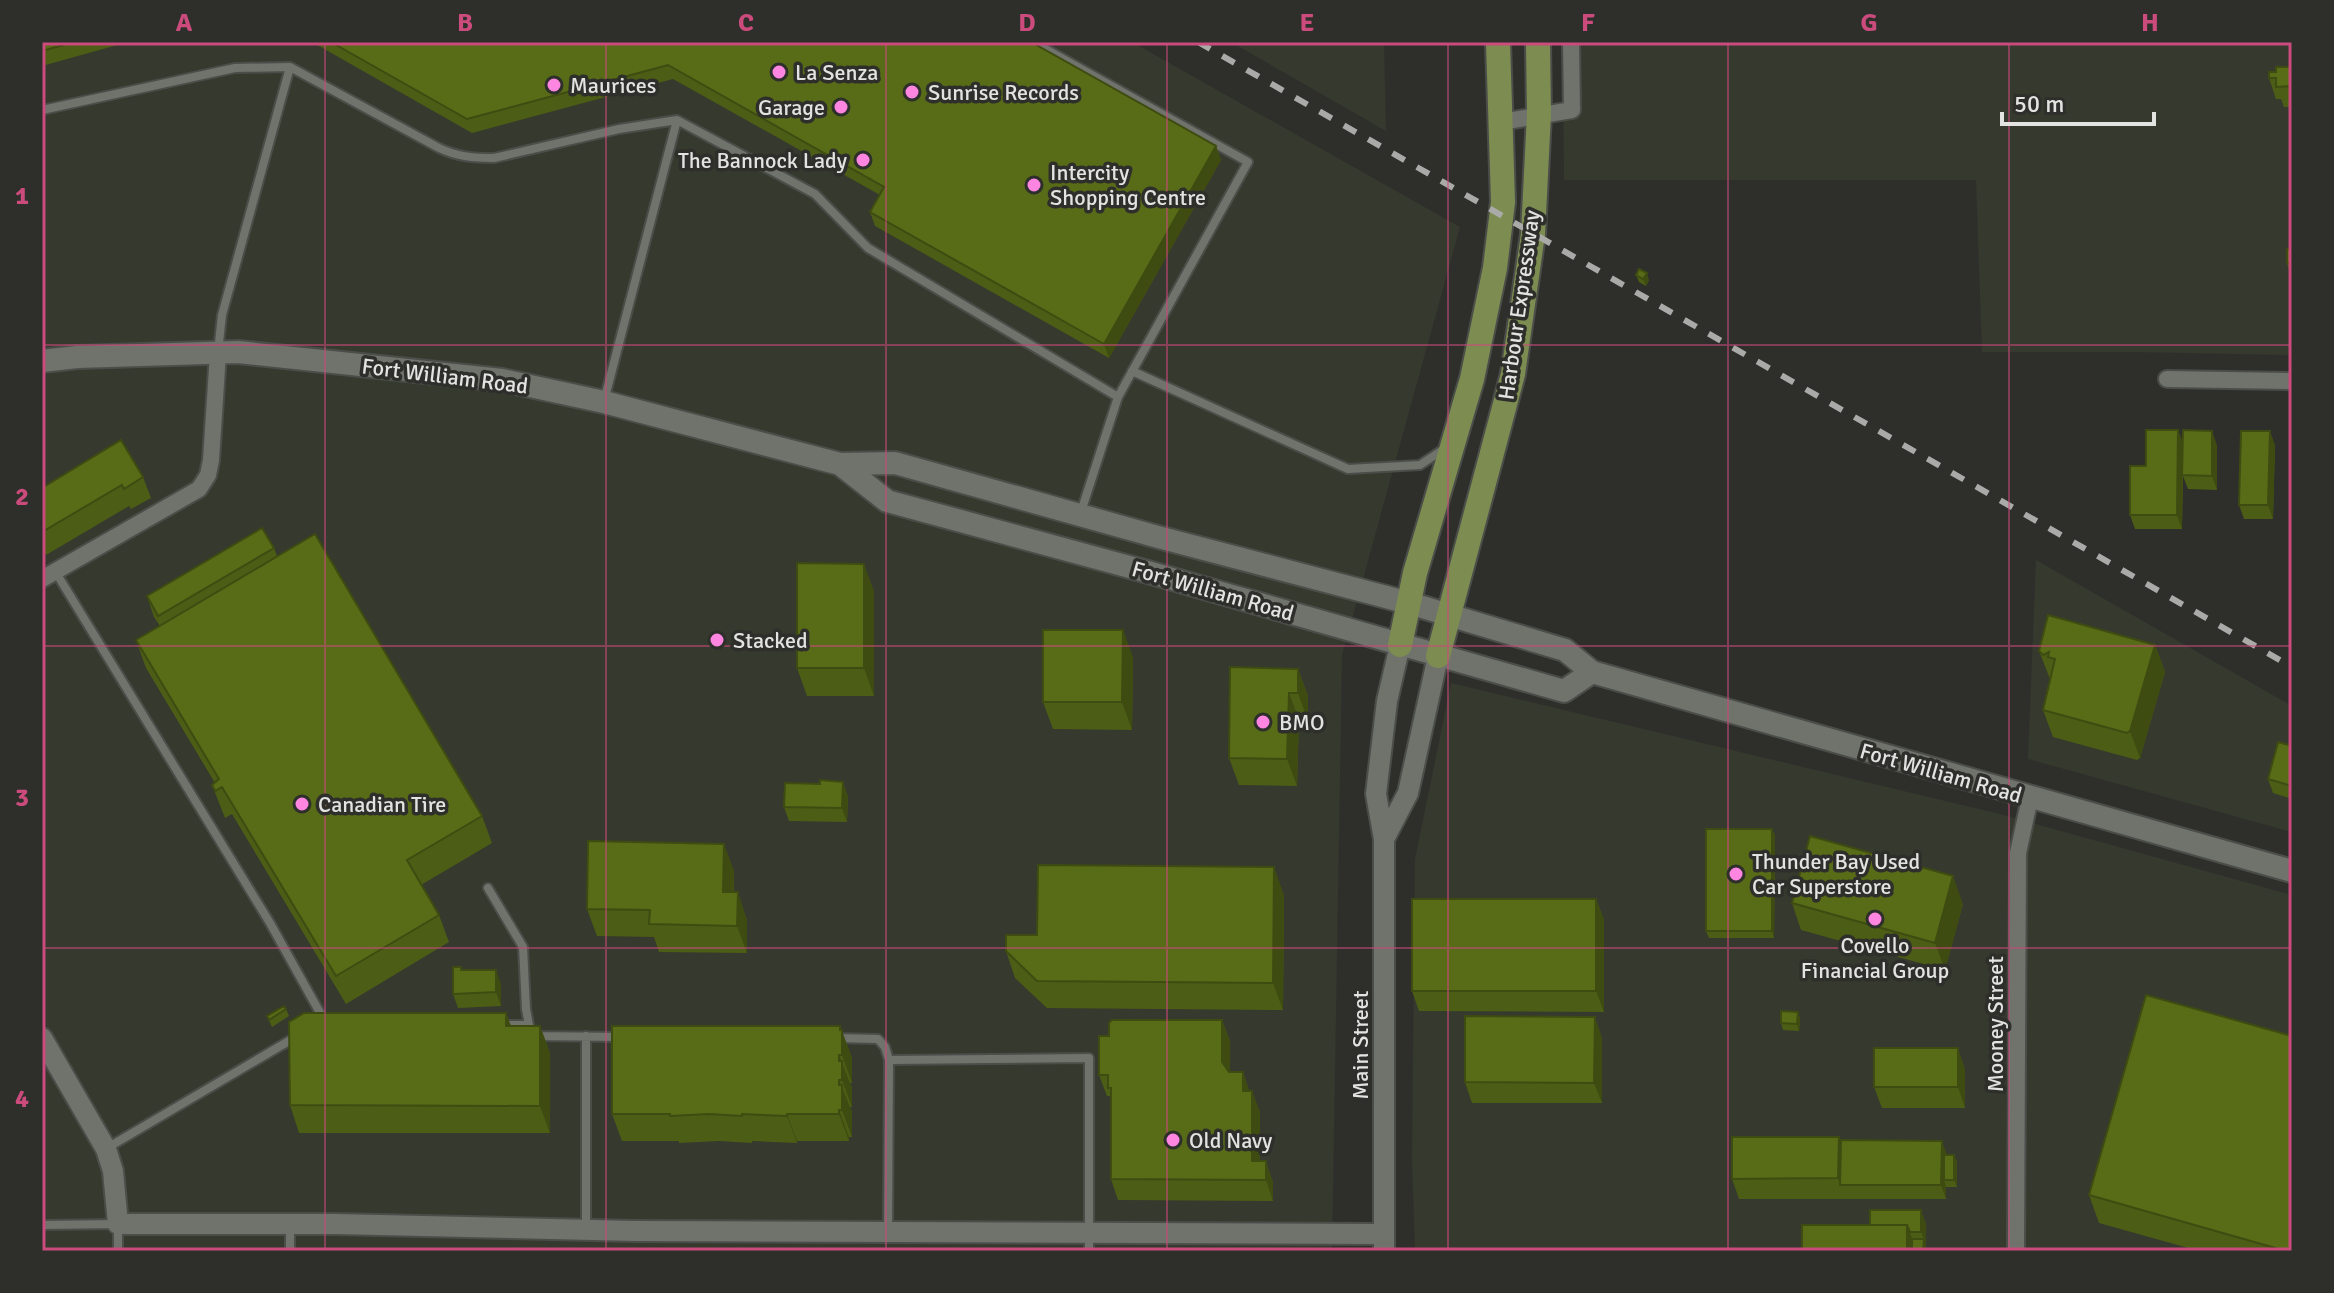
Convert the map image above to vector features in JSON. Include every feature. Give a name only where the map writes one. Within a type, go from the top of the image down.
[{"type":"main road","points":[[1482,42],[1499,67]]},
{"type":"main road","name":"Harbour Expressway","points":[[1400,645],[1415,573],[1472,379],[1495,268],[1503,202],[1498,42]]},
{"type":"main road","name":"Harbour Expressway","points":[[1438,656],[1513,374],[1533,234],[1539,114],[1538,42]]},
{"type":"main road","name":"Fort William Road","points":[[42,361],[238,352],[502,380],[604,402],[840,464],[895,463],[1409,603],[1565,650],[1592,672],[2292,871]]},
{"type":"main road","name":"Fort William Road","points":[[840,464],[887,501],[1564,691],[1592,672]]},
{"type":"street","points":[[1501,122],[1572,110],[1571,42]]},
{"type":"street","points":[[49,575],[199,489],[208,475],[211,460],[218,353]]},
{"type":"street","points":[[2167,379],[2292,381]]},
{"type":"street","name":"Main Street","points":[[1384,1243],[1384,839],[1376,794],[1387,701],[1400,645]]},
{"type":"street","name":"Main Street","points":[[1384,839],[1408,793],[1438,656]]},
{"type":"street","name":"Mooney Street","points":[[2016,1251],[2018,853],[2030,798]]},
{"type":"street","points":[[42,1038],[106,1149],[113,1171],[118,1224],[290,1223],[586,1231],[888,1232],[1089,1242],[1384,1243]]},
{"type":"lane","points":[[1033,42],[1248,162],[1118,397],[1080,515]]},
{"type":"lane","points":[[42,110],[235,68],[290,67],[457,156],[494,158],[619,129],[677,120],[815,194],[868,248],[1118,397]]},
{"type":"lane","points":[[218,353],[222,315],[290,67]]},
{"type":"lane","points":[[604,402],[677,120]]},
{"type":"lane","points":[[1132,371],[1348,469],[1420,465],[1452,444]]},
{"type":"lane","points":[[49,575],[211,825],[325,1020]]},
{"type":"lane","points":[[488,888],[523,947],[531,1036],[633,1037]]},
{"type":"lane","points":[[106,1149],[325,1020],[341,1020]]},
{"type":"lane","points":[[498,1025],[529,1025]]},
{"type":"lane","points":[[586,1036],[586,1231]]},
{"type":"lane","points":[[821,1038],[878,1039],[885,1047],[889,1060],[888,1232]]},
{"type":"lane","points":[[889,1060],[1089,1058],[1089,1242]]},
{"type":"lane","points":[[290,1223],[290,1251]]},
{"type":"lane","points":[[42,1225],[118,1224],[118,1251]]},
{"type":"shaded area","points":[[42,42],[1132,42],[1460,227],[1342,655],[1332,1251],[42,1251]]},
{"type":"shaded area","points":[[1231,42],[1384,42],[1386,131]]},
{"type":"shaded area","points":[[1563,42],[2292,42],[2292,355],[1982,352],[1976,180],[1564,180]]},
{"type":"shaded area","points":[[2036,560],[2292,706],[2292,832],[2028,759]]},
{"type":"shaded area","points":[[1451,683],[2000,814],[2292,895],[2292,1251],[1415,1251],[1412,1159],[1415,859]]},
{"type":"building","points":[[42,42],[74,42],[42,51]]},
{"type":"building","name":"Intercity Shopping Centre","points":[[331,42],[1031,42],[1216,146],[1104,344],[870,212],[884,187],[668,65],[467,119]]},
{"type":"building","points":[[2276,67],[2292,67],[2292,86],[2276,87],[2276,78],[2269,78],[2269,72],[2276,72]]},
{"type":"building","points":[[2287,249],[2292,249],[2292,263],[2287,263]]},
{"type":"building","points":[[1639,269],[1647,273],[1643,279],[1636,275]]},
{"type":"building","points":[[2146,430],[2178,430],[2177,515],[2130,515],[2130,466],[2146,466]]},
{"type":"building","points":[[2183,430],[2212,431],[2212,476],[2182,475]]},
{"type":"building","points":[[2241,431],[2270,431],[2268,505],[2239,505]]},
{"type":"building","points":[[121,440],[143,477],[124,489],[122,485],[42,532],[42,488]]},
{"type":"building","points":[[262,528],[274,548],[158,616],[147,596]]},
{"type":"building","points":[[315,534],[482,816],[407,860],[439,915],[336,976],[222,787],[215,791],[212,785],[219,779],[136,640]]},
{"type":"building","points":[[797,563],[864,564],[864,668],[797,668]]},
{"type":"building","points":[[2048,615],[2155,645],[2130,731],[2127,733],[2043,710],[2055,659],[2048,657],[2049,652],[2043,655],[2039,651]]},
{"type":"building","points":[[1043,630],[1123,630],[1122,702],[1043,702]]},
{"type":"building","points":[[1230,667],[1298,669],[1298,693],[1289,693],[1287,759],[1229,758]]},
{"type":"building","points":[[2278,742],[2292,746],[2292,786],[2268,779]]},
{"type":"building","points":[[820,780],[843,782],[842,808],[784,807],[785,783],[820,784]]},
{"type":"building","points":[[1706,829],[1772,829],[1772,931],[1706,931]]},
{"type":"building","points":[[1810,836],[1953,876],[1935,943],[1792,903]]},
{"type":"building","points":[[588,841],[724,844],[723,892],[738,892],[737,926],[649,924],[650,910],[587,909]]},
{"type":"building","points":[[1038,865],[1274,867],[1273,983],[1037,981],[1006,951],[1006,935],[1037,935]]},
{"type":"building","points":[[1412,899],[1596,899],[1596,991],[1412,991]]},
{"type":"building","points":[[453,967],[461,967],[461,970],[496,970],[496,992],[453,994]]},
{"type":"building","points":[[2146,995],[2292,1036],[2292,1251],[2089,1195]]},
{"type":"building","points":[[284,1006],[286,1009],[269,1020],[267,1016]]},
{"type":"building","points":[[1781,1011],[1798,1012],[1797,1024],[1781,1023]]},
{"type":"building","points":[[304,1013],[506,1013],[506,1026],[540,1026],[540,1106],[290,1105],[289,1022]]},
{"type":"building","points":[[1465,1016],[1595,1017],[1594,1083],[1465,1082]]},
{"type":"building","points":[[1112,1020],[1222,1020],[1222,1062],[1229,1072],[1243,1072],[1243,1091],[1252,1091],[1252,1161],[1266,1161],[1266,1180],[1111,1179],[1111,1088],[1108,1088],[1108,1075],[1099,1075],[1099,1036],[1109,1036]]},
{"type":"building","points":[[612,1026],[840,1026],[842,1080],[839,1080],[839,1085],[842,1085],[842,1110],[839,1114],[787,1116],[612,1114]]},
{"type":"building","points":[[1874,1048],[1958,1048],[1958,1087],[1874,1087]]},
{"type":"building","points":[[1732,1137],[1839,1137],[1838,1178],[1732,1179]]},
{"type":"building","points":[[1841,1140],[1942,1141],[1941,1185],[1840,1185]]},
{"type":"building","points":[[1944,1155],[1954,1155],[1954,1180],[1944,1180]]},
{"type":"building","points":[[1870,1210],[1921,1210],[1921,1232],[1910,1232],[1907,1225],[1870,1225]]},
{"type":"building","points":[[1802,1225],[1907,1225],[1907,1251],[1802,1251]]},
{"type":"building","points":[[1912,1239],[1924,1239],[1923,1251],[1912,1251]]},
{"type":"railway","points":[[1198,42],[2292,667]]},
{"type":"place","name":"La Senza","points":[[779,72]]},
{"type":"place","name":"Maurices","points":[[554,85]]},
{"type":"place","name":"Sunrise Records","points":[[912,92]]},
{"type":"place","name":"Garage","points":[[841,107]]},
{"type":"place","name":"The Bannock Lady","points":[[863,160]]},
{"type":"place","name":"Intercity Shopping Centre","points":[[1034,185]]},
{"type":"place","name":"Stacked","points":[[717,640]]},
{"type":"place","name":"BMO","points":[[1263,722]]},
{"type":"place","name":"Canadian Tire","points":[[302,804]]},
{"type":"place","name":"Thunder Bay Used Car Superstore","points":[[1736,874]]},
{"type":"place","name":"Covello Financial Group","points":[[1875,919]]},
{"type":"place","name":"Old Navy","points":[[1173,1140]]}]
